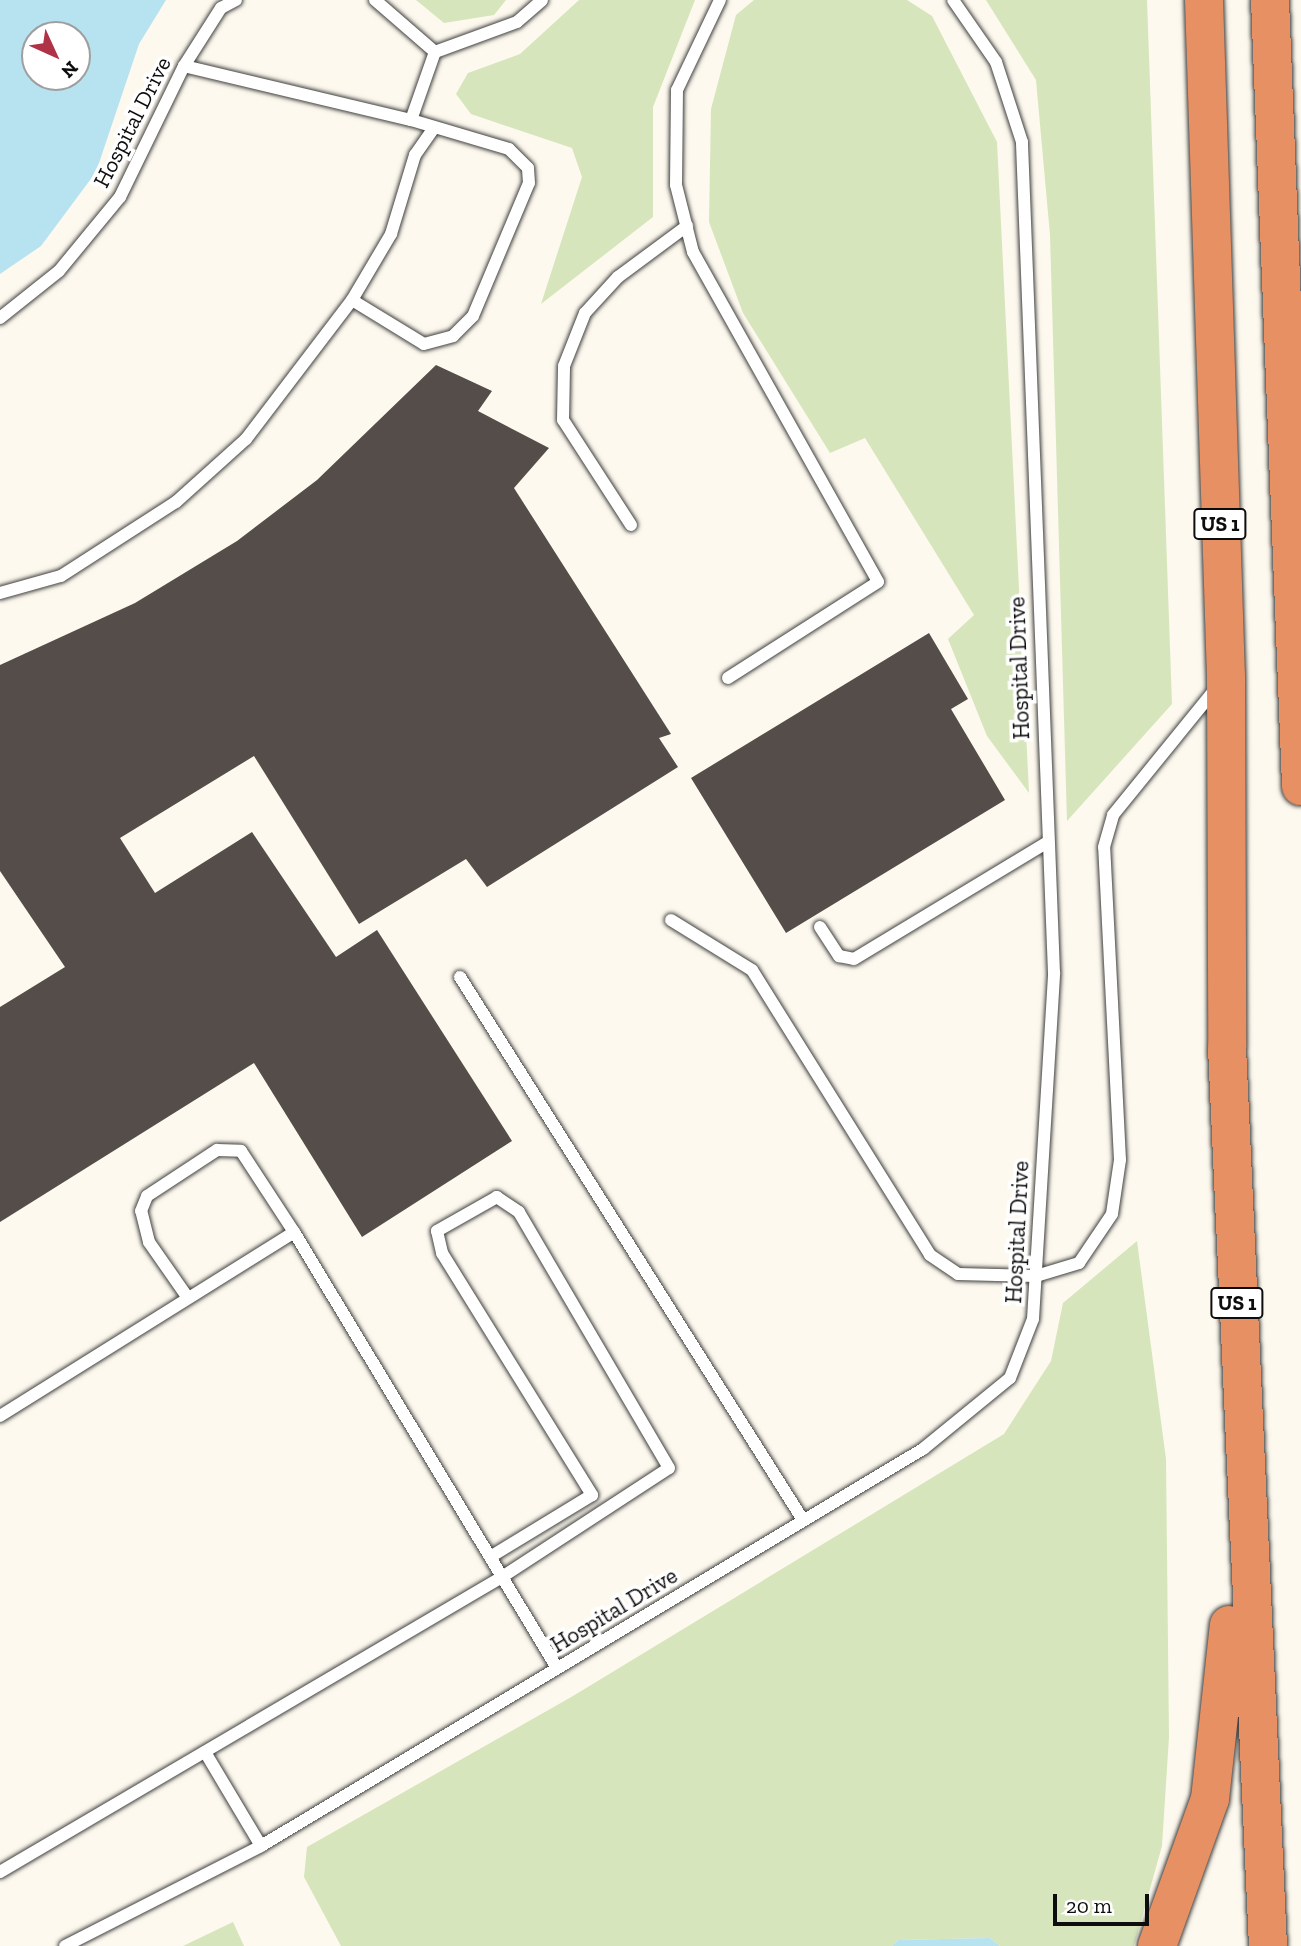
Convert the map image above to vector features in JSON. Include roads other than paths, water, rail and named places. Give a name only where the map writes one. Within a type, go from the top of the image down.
[{"type":"highway","name":"US 1","points":[[1204,0],[1226,676],[1227,1047],[1247,1560],[1268,1946]]},
{"type":"highway","points":[[1270,0],[1301,786]]},
{"type":"highway","points":[[1157,1946],[1210,1799],[1230,1609],[1247,1560]]},
{"type":"lane","name":"Hospital Drive","points":[[0,318],[60,271],[120,197],[184,66],[221,8],[236,0]]},
{"type":"lane","points":[[375,0],[435,52]]},
{"type":"lane","points":[[435,52],[517,22],[542,0]]},
{"type":"lane","points":[[720,0],[677,90],[676,185],[693,252],[878,582],[727,678]]},
{"type":"lane","name":"Hospital Drive","points":[[65,1946],[261,1846],[923,1449],[1010,1378],[1033,1319],[1054,973],[1046,843],[1022,142],[996,62],[953,0]]},
{"type":"lane","points":[[411,120],[435,52]]},
{"type":"lane","points":[[184,66],[411,120],[509,149],[528,168],[529,183],[472,316],[453,336],[424,344],[352,300]]},
{"type":"lane","points":[[0,593],[61,576],[176,502],[246,439],[352,300],[391,233],[415,155],[433,128]]},
{"type":"lane","points":[[631,525],[562,420],[564,366],[585,313],[618,277],[687,226]]},
{"type":"lane","points":[[671,920],[752,970],[930,1255],[958,1274],[1036,1276],[1079,1263],[1112,1214],[1120,1160],[1103,902],[1112,815],[1226,676]]},
{"type":"lane","points":[[820,927],[839,956],[854,960],[1046,843]]},
{"type":"lane","points":[[460,977],[803,1520]]},
{"type":"lane","points":[[188,1298],[149,1242],[141,1211],[147,1196],[217,1150],[241,1150],[294,1232],[557,1668]]},
{"type":"lane","points":[[0,1872],[502,1577],[669,1468],[519,1212],[497,1197],[475,1205],[437,1231],[442,1253],[592,1495],[490,1557]]},
{"type":"lane","points":[[0,1416],[294,1232]]},
{"type":"lane","points":[[205,1752],[261,1846]]},
{"type":"water","points":[[0,0],[166,0],[139,44],[96,172],[41,246],[0,274]]},
{"type":"water","points":[[990,1938],[1000,1946],[892,1946],[898,1940]]}]
